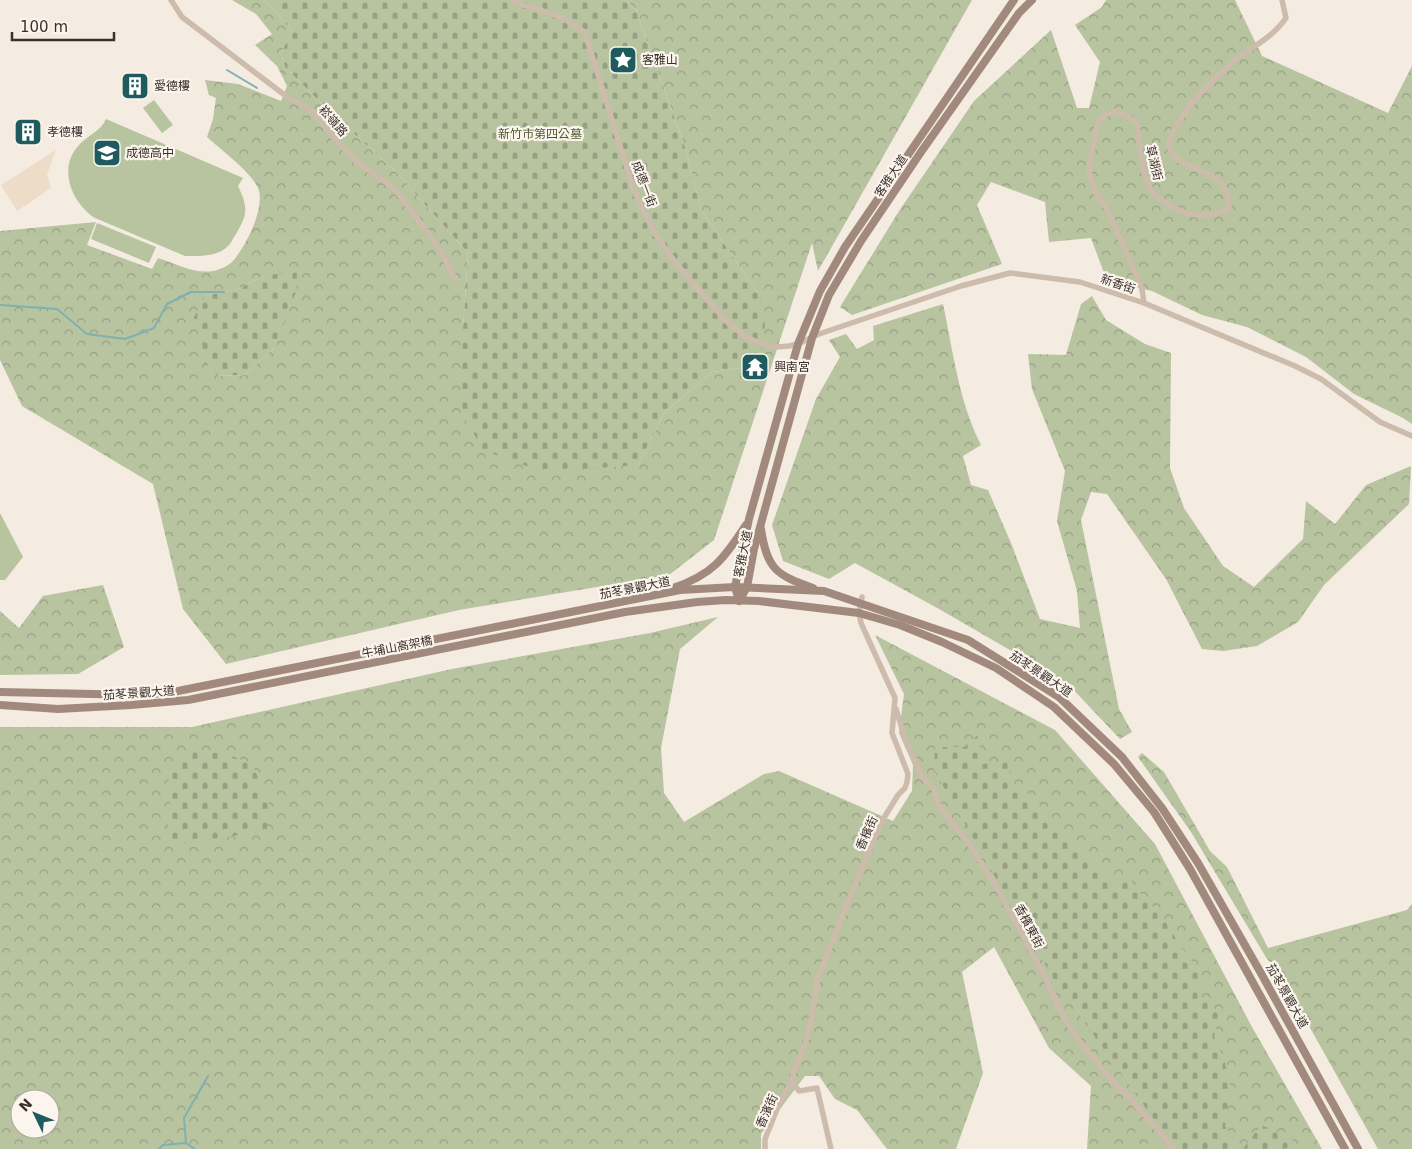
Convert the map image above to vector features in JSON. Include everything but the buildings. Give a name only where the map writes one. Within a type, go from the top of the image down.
[{"type":"street","name":"崧嶺路","points":[[171,0],[182,17],[286,96],[312,111],[333,137],[359,164],[394,188],[439,248],[456,279]]},
{"type":"street","name":"成德一街","points":[[513,0],[516,3],[551,13],[567,20],[585,33],[634,191],[655,234],[702,296],[724,320],[744,336],[761,344],[776,347],[798,344]]},
{"type":"street","name":"客雅大道","points":[[740,601],[735,587],[749,520],[798,344],[820,291],[845,247],[1014,0]]},
{"type":"street","name":"客雅大道","points":[[740,601],[747,587],[754,549],[812,338],[829,295],[861,241],[1019,13],[1032,0]]},
{"type":"street","name":"草湖街","points":[[1144,303],[1142,288],[1108,210],[1097,196],[1090,178],[1089,166],[1098,122],[1107,114],[1117,110],[1137,122],[1140,156],[1146,177],[1152,192],[1167,204],[1188,214],[1204,216],[1219,214],[1230,208],[1230,195],[1221,182],[1175,158],[1168,145],[1172,134],[1208,85],[1240,57],[1261,44],[1278,29],[1286,18],[1282,0]]},
{"type":"street","name":"新香街","points":[[798,344],[961,286],[1010,273],[1080,282],[1144,303],[1295,366],[1322,379],[1380,422],[1412,436]]},
{"type":"street","points":[[652,595],[686,584],[717,565],[726,555],[749,520]]},
{"type":"street","points":[[761,524],[765,550],[770,563],[780,573],[790,579],[824,592]]},
{"type":"street","name":"茄苳景觀大道","points":[[516,624],[680,590],[747,587],[824,592],[861,600],[968,640],[1001,659],[1059,696],[1122,757],[1162,808],[1198,863],[1358,1149]]},
{"type":"street","points":[[858,613],[861,600]]},
{"type":"street","name":"茄苳景觀大道","points":[[519,634],[625,612],[697,602],[758,601],[858,613],[900,625],[942,642],[996,668],[1054,707],[1114,764],[1154,812],[1190,869],[1345,1149]]},
{"type":"street","name":"香檳街","points":[[792,1082],[810,1026],[818,978],[882,821],[898,795],[905,788],[907,782],[908,774],[892,733],[895,698],[858,613]]},
{"type":"street","name":"牛埔山高架橋","points":[[276,671],[516,624]]},
{"type":"street","name":"牛埔山高架橋","points":[[278,683],[519,634]]},
{"type":"street","name":"茄苳景觀大道","points":[[0,692],[139,694],[173,692],[276,671]]},
{"type":"street","name":"茄苳景觀大道","points":[[0,705],[58,709],[141,705],[188,700],[278,683]]},
{"type":"street","name":"香檳東街","points":[[895,698],[901,725],[923,778],[934,789],[939,806],[970,845],[996,886],[1047,981],[1064,1018],[1080,1042],[1102,1069],[1156,1127],[1173,1149]]},
{"type":"street","points":[[792,1082],[799,1091],[817,1088],[831,1149]]},
{"type":"street","name":"香濱街","points":[[765,1149],[765,1139],[780,1102],[792,1082]]},
{"type":"green space","points":[[232,0],[265,0],[292,31],[281,53],[285,67],[324,106],[397,173],[468,253],[463,329],[638,465],[664,413],[712,372],[762,365],[759,295],[701,210],[686,150],[636,10],[626,0],[972,0],[818,271],[812,243],[714,540],[669,575],[459,610],[226,664],[183,609],[153,484],[22,406],[0,360],[0,231],[96,222],[87,245],[152,269],[158,258],[186,268],[206,272],[218,270],[232,263],[249,236],[257,215],[260,196],[258,188],[249,175],[207,137],[213,119],[216,98],[209,95],[205,80],[238,84],[281,101],[287,86],[277,66],[255,45],[272,34],[256,14]],"holes":[[[266,275],[274,348],[245,375],[219,376],[205,339],[204,296],[238,289]]]},
{"type":"green space","name":"新竹市第四公墓","points":[[265,0],[626,0],[636,10],[686,150],[701,210],[759,295],[765,321],[762,365],[712,372],[664,413],[638,465],[543,472],[483,450],[460,409],[468,253],[397,173],[324,106],[285,67],[281,53],[292,31]]},
{"type":"green space","points":[[1106,0],[1235,0],[1262,56],[1388,113],[1412,66],[1412,424],[1354,394],[1306,357],[1247,327],[1202,315],[1152,291],[1107,281],[1091,238],[1049,242],[1045,202],[991,182],[977,205],[1002,264],[852,315],[840,307],[899,211],[974,101],[1051,30],[1077,108],[1089,108],[1100,62],[1075,25],[1102,7]]},
{"type":"green space","points":[[154,100],[173,125],[162,133],[143,108]]},
{"type":"green space","points":[[106,119],[243,178],[238,186],[244,200],[245,216],[228,246],[218,253],[185,256],[95,218],[87,212],[80,204],[70,185],[69,164],[72,154],[79,145],[98,130]]},
{"type":"green space","points":[[97,223],[156,247],[149,263],[91,239]]},
{"type":"green space","points":[[297,272],[296,292],[274,348],[245,375],[219,376],[198,358],[205,339],[191,324],[204,296],[238,289],[266,275]]},
{"type":"green space","points":[[1092,296],[1106,320],[1145,344],[1171,353],[1170,468],[1184,508],[1223,566],[1254,587],[1303,539],[1306,501],[1335,524],[1366,485],[1411,466],[1409,504],[1324,585],[1298,622],[1257,646],[1223,651],[1202,649],[1166,579],[1107,494],[1091,492],[1081,520],[1119,709],[1132,732],[1120,739],[1067,683],[855,563],[829,579],[783,561],[772,525],[816,399],[840,357],[829,340],[846,334],[857,349],[874,340],[873,326],[943,304],[962,394],[973,429],[981,445],[963,456],[971,485],[988,490],[1011,543],[1040,619],[1080,628],[1077,591],[1057,521],[1065,471],[1032,389],[1028,354],[1066,355],[1081,304]]},
{"type":"green space","points":[[0,513],[23,557],[5,580],[0,580]]},
{"type":"green space","points":[[103,585],[124,647],[78,674],[0,675],[0,611],[19,628],[43,596]]},
{"type":"green space","points":[[718,617],[680,649],[661,748],[664,793],[684,822],[764,774],[779,771],[893,821],[912,791],[913,765],[899,733],[904,694],[875,635],[1055,730],[1155,844],[1252,1027],[1322,1149],[1087,1149],[1091,1086],[1049,1048],[994,947],[962,972],[983,1073],[956,1149],[887,1149],[857,1110],[835,1099],[819,1076],[805,1076],[761,1134],[761,1149],[0,1149],[0,727],[192,727],[452,669],[650,633]]},
{"type":"green space","points":[[978,735],[983,764],[1010,761],[1009,785],[1029,794],[1041,820],[1068,837],[1112,885],[1128,876],[1143,897],[1161,915],[1205,979],[1199,994],[1220,1015],[1214,1036],[1225,1063],[1231,1090],[1225,1126],[1239,1149],[1175,1149],[1053,978],[934,770],[935,747],[964,747]]},
{"type":"green space","points":[[190,748],[232,756],[252,764],[269,802],[267,831],[172,845],[166,838],[170,806],[168,770]]},
{"type":"green space","points":[[1142,753],[1164,772],[1210,851],[1227,867],[1268,948],[1407,910],[1412,904],[1412,1149],[1378,1149],[1277,969],[1267,959],[1191,832],[1138,757]]},
{"type":"green space","points":[[1261,1125],[1294,1139],[1286,1149],[1243,1149]]},
{"type":"shaded area","points":[[56,150],[47,174],[51,188],[17,211],[1,185]]},
{"type":"waterway","points":[[227,70],[257,88]]},
{"type":"waterway","points":[[0,305],[57,309],[87,334],[125,339],[154,328],[167,304],[191,292],[224,292]]},
{"type":"waterway","points":[[186,1143],[184,1118],[208,1076]]},
{"type":"waterway","points":[[159,1149],[163,1145],[186,1143],[195,1149]]},
{"type":"place","name":"客雅山","points":[[623,60]]},
{"type":"place","name":"愛德樓","points":[[135,86]]},
{"type":"place","name":"孝德樓","points":[[28,132]]},
{"type":"place","name":"成德高中","points":[[107,153]]},
{"type":"place","name":"興南宮","points":[[755,367]]}]
